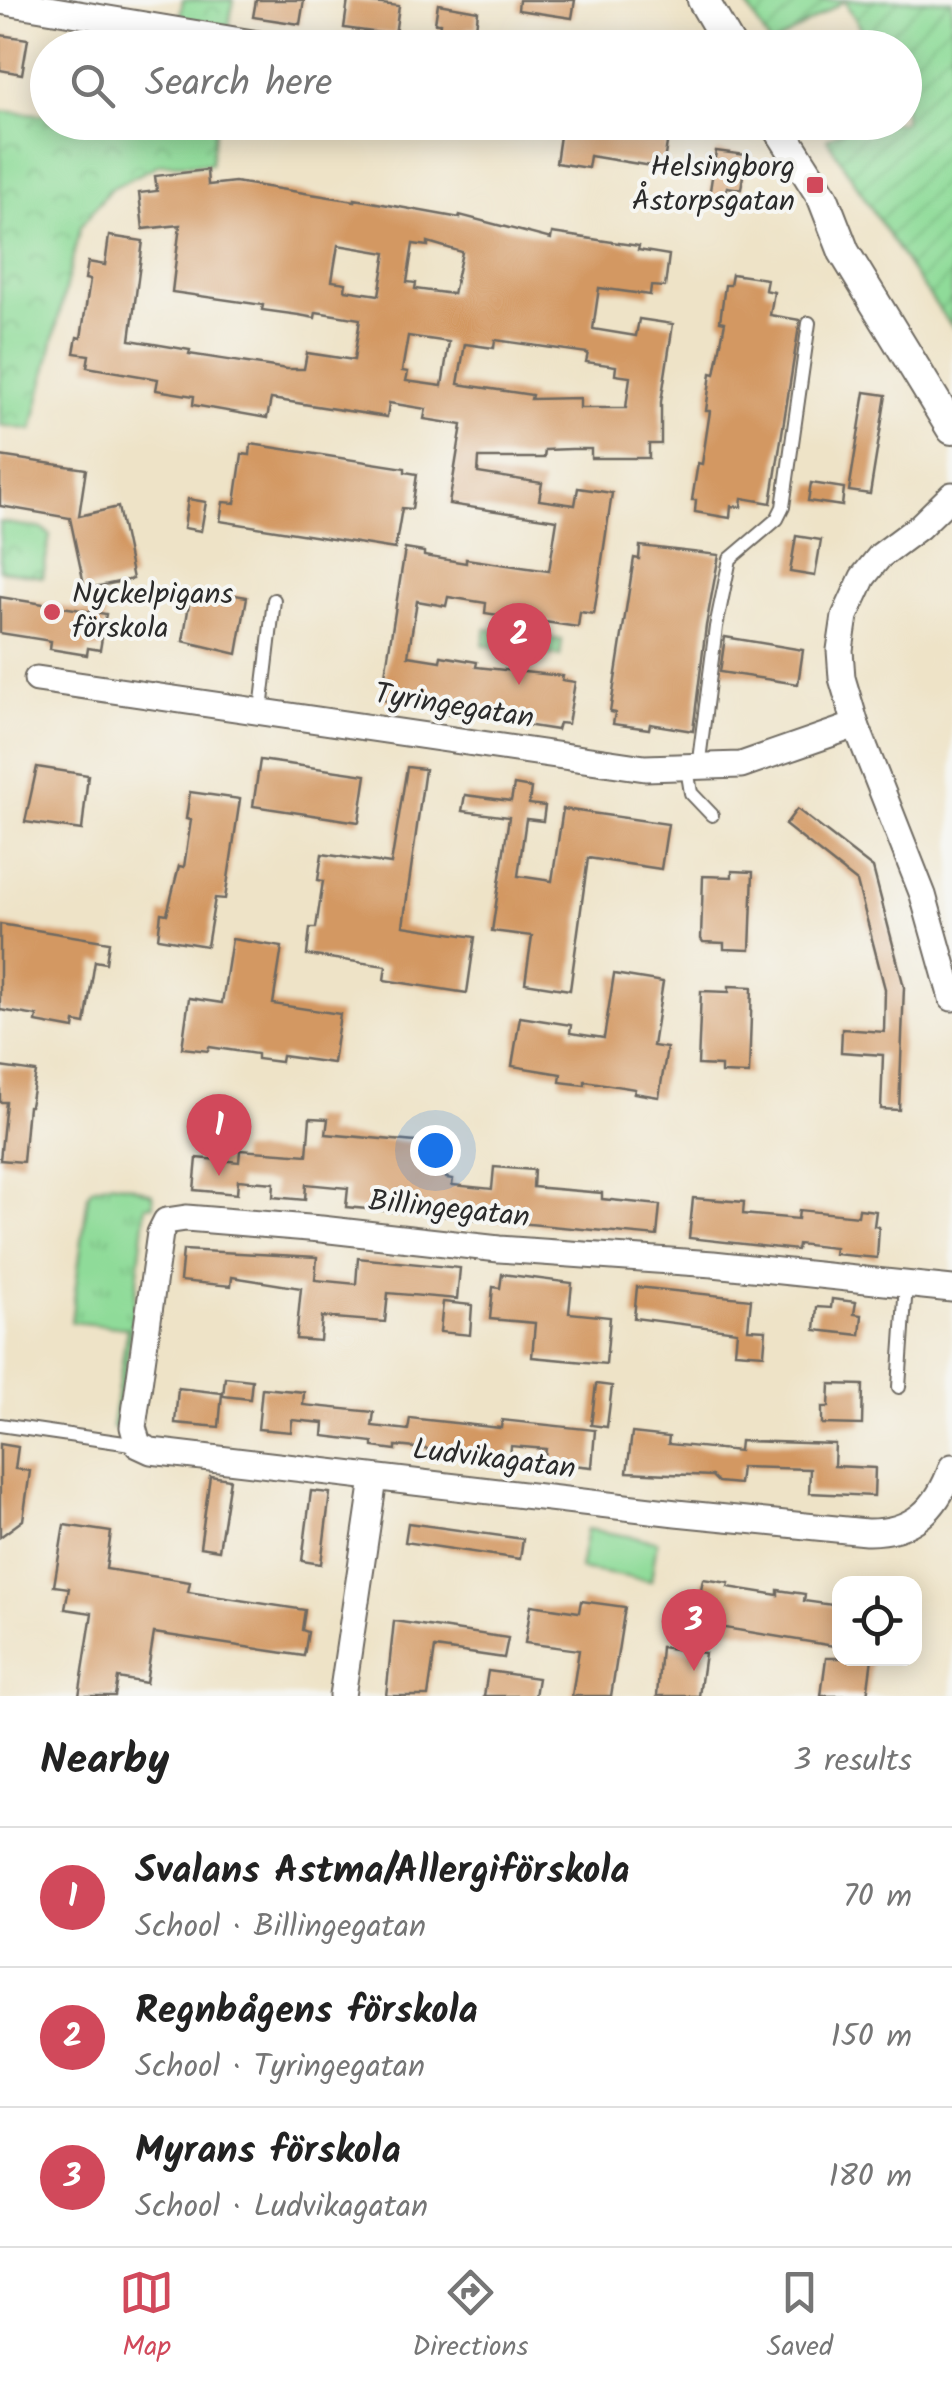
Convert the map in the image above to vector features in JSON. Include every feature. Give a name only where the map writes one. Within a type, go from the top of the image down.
[{"type":"street","points":[[704,0],[721,30]]},
{"type":"street","points":[[0,2],[172,30]]},
{"type":"street","points":[[787,140],[823,198],[860,240],[952,389]]},
{"type":"street","points":[[823,198],[844,252],[952,429]]},
{"type":"street","points":[[952,495],[919,527],[880,556],[863,577],[845,616],[840,664],[856,724],[924,895],[952,998]]},
{"type":"street","points":[[919,527],[952,517]]},
{"type":"street","name":"Tyringegatan","points":[[37,679],[644,768],[740,765],[856,724]]},
{"type":"street","name":"Billingegatan","points":[[138,1445],[133,1427],[160,1234],[166,1221],[186,1218],[321,1229],[499,1249],[713,1264],[952,1289]]},
{"type":"street","name":"Ludvikagatan","points":[[138,1445],[151,1451],[374,1479],[676,1514],[887,1532],[910,1524],[929,1508],[952,1466]]},
{"type":"street","points":[[342,1696],[374,1479]]},
{"type":"lane","points":[[712,815],[692,793],[716,627],[730,559],[777,519],[783,507],[808,323]]},
{"type":"lane","points":[[261,710],[274,600]]},
{"type":"lane","points":[[900,1387],[906,1284]]},
{"type":"lane","name":"Ludvikagatan","points":[[0,1426],[138,1445]]},
{"type":"green space","points":[[183,0],[233,0],[229,30],[177,30]]},
{"type":"green space","points":[[744,0],[952,0],[952,327],[828,140],[922,140],[922,30],[862,30],[844,1],[797,30],[762,30]]},
{"type":"green space","points":[[0,111],[30,114],[30,140],[214,140],[211,164],[160,164],[110,189],[80,227],[32,430],[0,425]]},
{"type":"green space","points":[[0,522],[43,529],[50,535],[43,577],[0,570]]},
{"type":"green space","points":[[486,629],[562,640],[560,656],[483,645]]},
{"type":"green space","points":[[110,1183],[152,1194],[153,1205],[146,1206],[119,1429],[112,1428],[127,1328],[71,1322],[88,1195],[92,1188]]},
{"type":"green space","points":[[587,1529],[657,1541],[651,1581],[580,1569]]},
{"type":"building","points":[[256,0],[304,0],[300,24],[253,17]]},
{"type":"building","points":[[348,0],[399,6],[396,30],[344,28]]},
{"type":"building","points":[[519,0],[575,0],[572,18],[518,10]]},
{"type":"building","points":[[438,4],[478,11],[476,29],[439,30],[440,23],[435,23]]},
{"type":"building","points":[[0,35],[28,39],[22,74],[0,70]]},
{"type":"building","points":[[559,140],[668,140],[663,168],[590,156],[588,168],[556,163]]},
{"type":"building","points":[[716,151],[746,155],[741,189],[727,187],[725,200],[709,197]]},
{"type":"building","points":[[207,170],[208,185],[235,182],[355,199],[460,215],[551,239],[552,233],[639,246],[638,250],[669,255],[665,287],[651,286],[650,295],[599,288],[593,329],[636,336],[639,319],[673,324],[661,402],[661,444],[649,444],[649,458],[591,458],[591,449],[572,449],[545,450],[544,458],[479,458],[478,473],[542,483],[539,500],[575,505],[578,488],[612,493],[594,614],[580,612],[578,627],[485,613],[486,603],[448,597],[446,606],[417,601],[408,656],[440,661],[441,656],[477,662],[476,667],[563,676],[562,680],[575,682],[568,724],[559,723],[557,730],[519,724],[519,717],[470,710],[469,717],[432,711],[433,705],[381,700],[405,549],[466,563],[466,559],[549,571],[557,520],[449,504],[462,425],[424,419],[426,409],[389,403],[387,417],[271,399],[267,418],[193,405],[194,396],[156,390],[158,379],[87,367],[89,355],[74,353],[77,337],[81,338],[90,280],[85,279],[88,262],[105,265],[109,236],[143,241],[130,340],[190,350],[189,354],[287,369],[304,369],[307,353],[354,360],[360,319],[316,312],[315,318],[262,310],[263,305],[172,292],[180,225],[143,229],[139,193],[157,191],[155,176]],"holes":[[[428,242],[462,252],[453,294],[415,289],[416,283],[407,282],[413,244],[428,246]],[[338,245],[386,253],[379,295],[345,290],[346,283],[332,281]],[[408,336],[449,342],[442,386],[406,381],[408,372],[402,371]],[[495,340],[588,353],[586,362],[616,366],[615,375],[630,377],[626,408],[580,408],[580,398],[531,399],[532,395],[458,384],[465,344],[494,348]]]},
{"type":"building","points":[[732,274],[767,279],[765,290],[774,292],[770,315],[800,320],[771,503],[742,498],[741,507],[731,506],[730,518],[695,512],[696,500],[692,500],[710,411],[706,411],[711,373],[715,374],[725,322],[720,321],[725,285],[730,285]]},
{"type":"building","points":[[865,392],[886,395],[870,494],[849,491]]},
{"type":"building","points":[[251,444],[405,468],[405,472],[417,474],[412,509],[402,508],[395,549],[220,521],[223,502],[235,503],[242,454],[250,455]]},
{"type":"building","points":[[0,456],[86,469],[79,516],[118,507],[133,579],[85,589],[70,518],[0,506]]},
{"type":"building","points":[[811,483],[844,488],[842,506],[808,501]]},
{"type":"building","points":[[188,499],[206,502],[201,531],[184,528]]},
{"type":"building","points":[[796,536],[821,540],[815,576],[790,572]]},
{"type":"building","points":[[640,546],[719,555],[693,731],[650,724],[649,729],[613,724],[615,713],[610,712],[634,558],[639,559]]},
{"type":"building","points":[[191,592],[247,597],[237,654],[183,641]]},
{"type":"building","points":[[0,597],[106,614],[100,650],[88,648],[87,655],[50,649],[51,641],[0,633]]},
{"type":"building","points":[[725,637],[803,650],[798,684],[720,672]]},
{"type":"building","points":[[260,760],[366,775],[359,822],[253,806]]},
{"type":"building","points":[[37,767],[88,775],[82,830],[25,822]]},
{"type":"building","points":[[407,767],[425,769],[403,926],[475,937],[467,993],[384,980],[386,966],[307,955],[310,928],[316,928],[323,881],[318,880],[322,854],[391,864]]},
{"type":"building","points":[[514,785],[531,788],[529,804],[545,806],[543,821],[526,819],[518,876],[552,881],[563,809],[668,824],[661,869],[588,858],[570,990],[525,983],[532,936],[492,931],[509,817],[462,811],[465,795],[511,801]]},
{"type":"building","points":[[190,792],[240,799],[225,899],[215,898],[207,946],[158,938],[161,913],[167,914],[179,866],[184,867],[191,820],[186,819]]},
{"type":"building","points":[[797,809],[873,868],[904,987],[899,1110],[881,1109],[883,1055],[841,1052],[842,1029],[884,1032],[885,989],[857,882],[785,825]]},
{"type":"building","points":[[732,871],[753,872],[750,950],[724,949],[724,943],[701,939],[703,876],[732,877]]},
{"type":"building","points":[[0,924],[109,942],[106,963],[95,961],[85,1024],[75,1022],[74,1029],[36,1022],[37,1016],[0,1010]]},
{"type":"building","points":[[232,939],[282,947],[273,1004],[340,1014],[333,1063],[282,1056],[281,1062],[209,1047],[208,1051],[182,1048],[189,998],[222,1003]]},
{"type":"building","points":[[614,974],[663,982],[653,1046],[667,1048],[659,1097],[585,1081],[585,1085],[560,1082],[561,1074],[512,1066],[520,1017],[571,1025],[570,1033],[604,1038]]},
{"type":"building","points":[[729,986],[752,987],[749,1074],[721,1073],[721,1066],[698,1065],[701,991],[729,992]]},
{"type":"building","points":[[0,1067],[36,1072],[28,1106],[23,1162],[0,1160],[6,1102],[0,1102]]},
{"type":"building","points":[[310,1118],[328,1119],[326,1134],[449,1145],[446,1178],[453,1179],[452,1185],[492,1189],[494,1167],[534,1170],[533,1187],[602,1193],[602,1199],[660,1205],[657,1236],[346,1207],[348,1188],[306,1184],[305,1200],[273,1197],[274,1183],[238,1180],[237,1194],[194,1190],[197,1158],[239,1162],[240,1150],[307,1155]]},
{"type":"building","points":[[693,1198],[744,1202],[743,1214],[798,1219],[799,1210],[858,1216],[859,1209],[876,1211],[877,1258],[834,1254],[835,1248],[798,1244],[797,1250],[689,1238]]},
{"type":"building","points":[[183,1250],[317,1257],[315,1280],[356,1284],[358,1258],[460,1268],[457,1299],[388,1293],[385,1322],[322,1317],[320,1341],[296,1339],[301,1288],[232,1277],[231,1286],[180,1281]]},
{"type":"building","points":[[502,1274],[572,1283],[569,1313],[610,1317],[606,1364],[532,1357],[535,1323],[490,1319],[493,1287],[500,1288]]},
{"type":"building","points":[[637,1287],[751,1299],[748,1329],[766,1330],[764,1354],[735,1352],[737,1331],[634,1318]]},
{"type":"building","points":[[832,1299],[856,1302],[854,1314],[862,1315],[860,1335],[815,1330],[817,1307],[831,1308]]},
{"type":"building","points":[[443,1302],[472,1305],[470,1335],[440,1332]]},
{"type":"building","points":[[225,1377],[252,1380],[250,1399],[223,1396]]},
{"type":"building","points":[[596,1384],[612,1386],[607,1427],[591,1425]]},
{"type":"building","points":[[830,1384],[863,1385],[862,1425],[822,1424],[822,1407],[829,1407]]},
{"type":"building","points":[[178,1388],[222,1393],[219,1427],[175,1423]]},
{"type":"building","points":[[262,1388],[304,1392],[303,1405],[374,1412],[372,1426],[408,1430],[410,1418],[501,1428],[502,1420],[595,1430],[592,1467],[544,1462],[546,1449],[511,1446],[510,1458],[373,1447],[373,1442],[323,1436],[324,1423],[292,1420],[291,1432],[258,1429]]},
{"type":"building","points":[[632,1433],[669,1437],[668,1444],[739,1451],[740,1441],[835,1444],[834,1466],[875,1468],[874,1496],[809,1493],[810,1469],[741,1467],[739,1484],[718,1482],[712,1476],[627,1472]]},
{"type":"building","points":[[0,1444],[18,1447],[15,1469],[30,1471],[23,1520],[0,1537]]},
{"type":"building","points":[[210,1476],[230,1479],[219,1550],[200,1547]]},
{"type":"building","points":[[311,1491],[330,1493],[321,1564],[302,1561]]},
{"type":"building","points":[[408,1523],[523,1539],[520,1559],[405,1542]]},
{"type":"building","points":[[64,1525],[111,1532],[106,1569],[190,1582],[188,1592],[305,1610],[302,1630],[308,1632],[304,1656],[154,1633],[146,1683],[118,1678],[115,1696],[79,1696],[92,1613],[65,1609],[69,1588],[54,1586]]},
{"type":"building","points":[[703,1579],[778,1595],[778,1590],[805,1594],[804,1601],[832,1605],[832,1646],[695,1623]]},
{"type":"building","points":[[581,1601],[625,1607],[611,1696],[572,1696],[579,1650],[525,1643],[531,1605],[579,1612]]},
{"type":"building","points":[[394,1621],[508,1638],[504,1658],[435,1648],[428,1696],[386,1696]]},
{"type":"building","points":[[661,1647],[705,1653],[699,1696],[657,1696]]},
{"type":"building","points":[[826,1658],[832,1658],[832,1666],[871,1666],[867,1696],[821,1696]]},
{"type":"building","points":[[488,1671],[538,1678],[535,1696],[484,1696]]},
{"type":"place","name":"Helsingborg Åstorpsgatan","points":[[815,185]]},
{"type":"place","name":"Nyckelpigans förskola","points":[[52,612]]},
{"type":"place","name":"Regnbågens förskola","points":[[519,685]]},
{"type":"place","name":"Svalans Astma/Allergiförskola","points":[[219,1176]]},
{"type":"place","name":"Myrans förskola","points":[[694,1671]]}]
